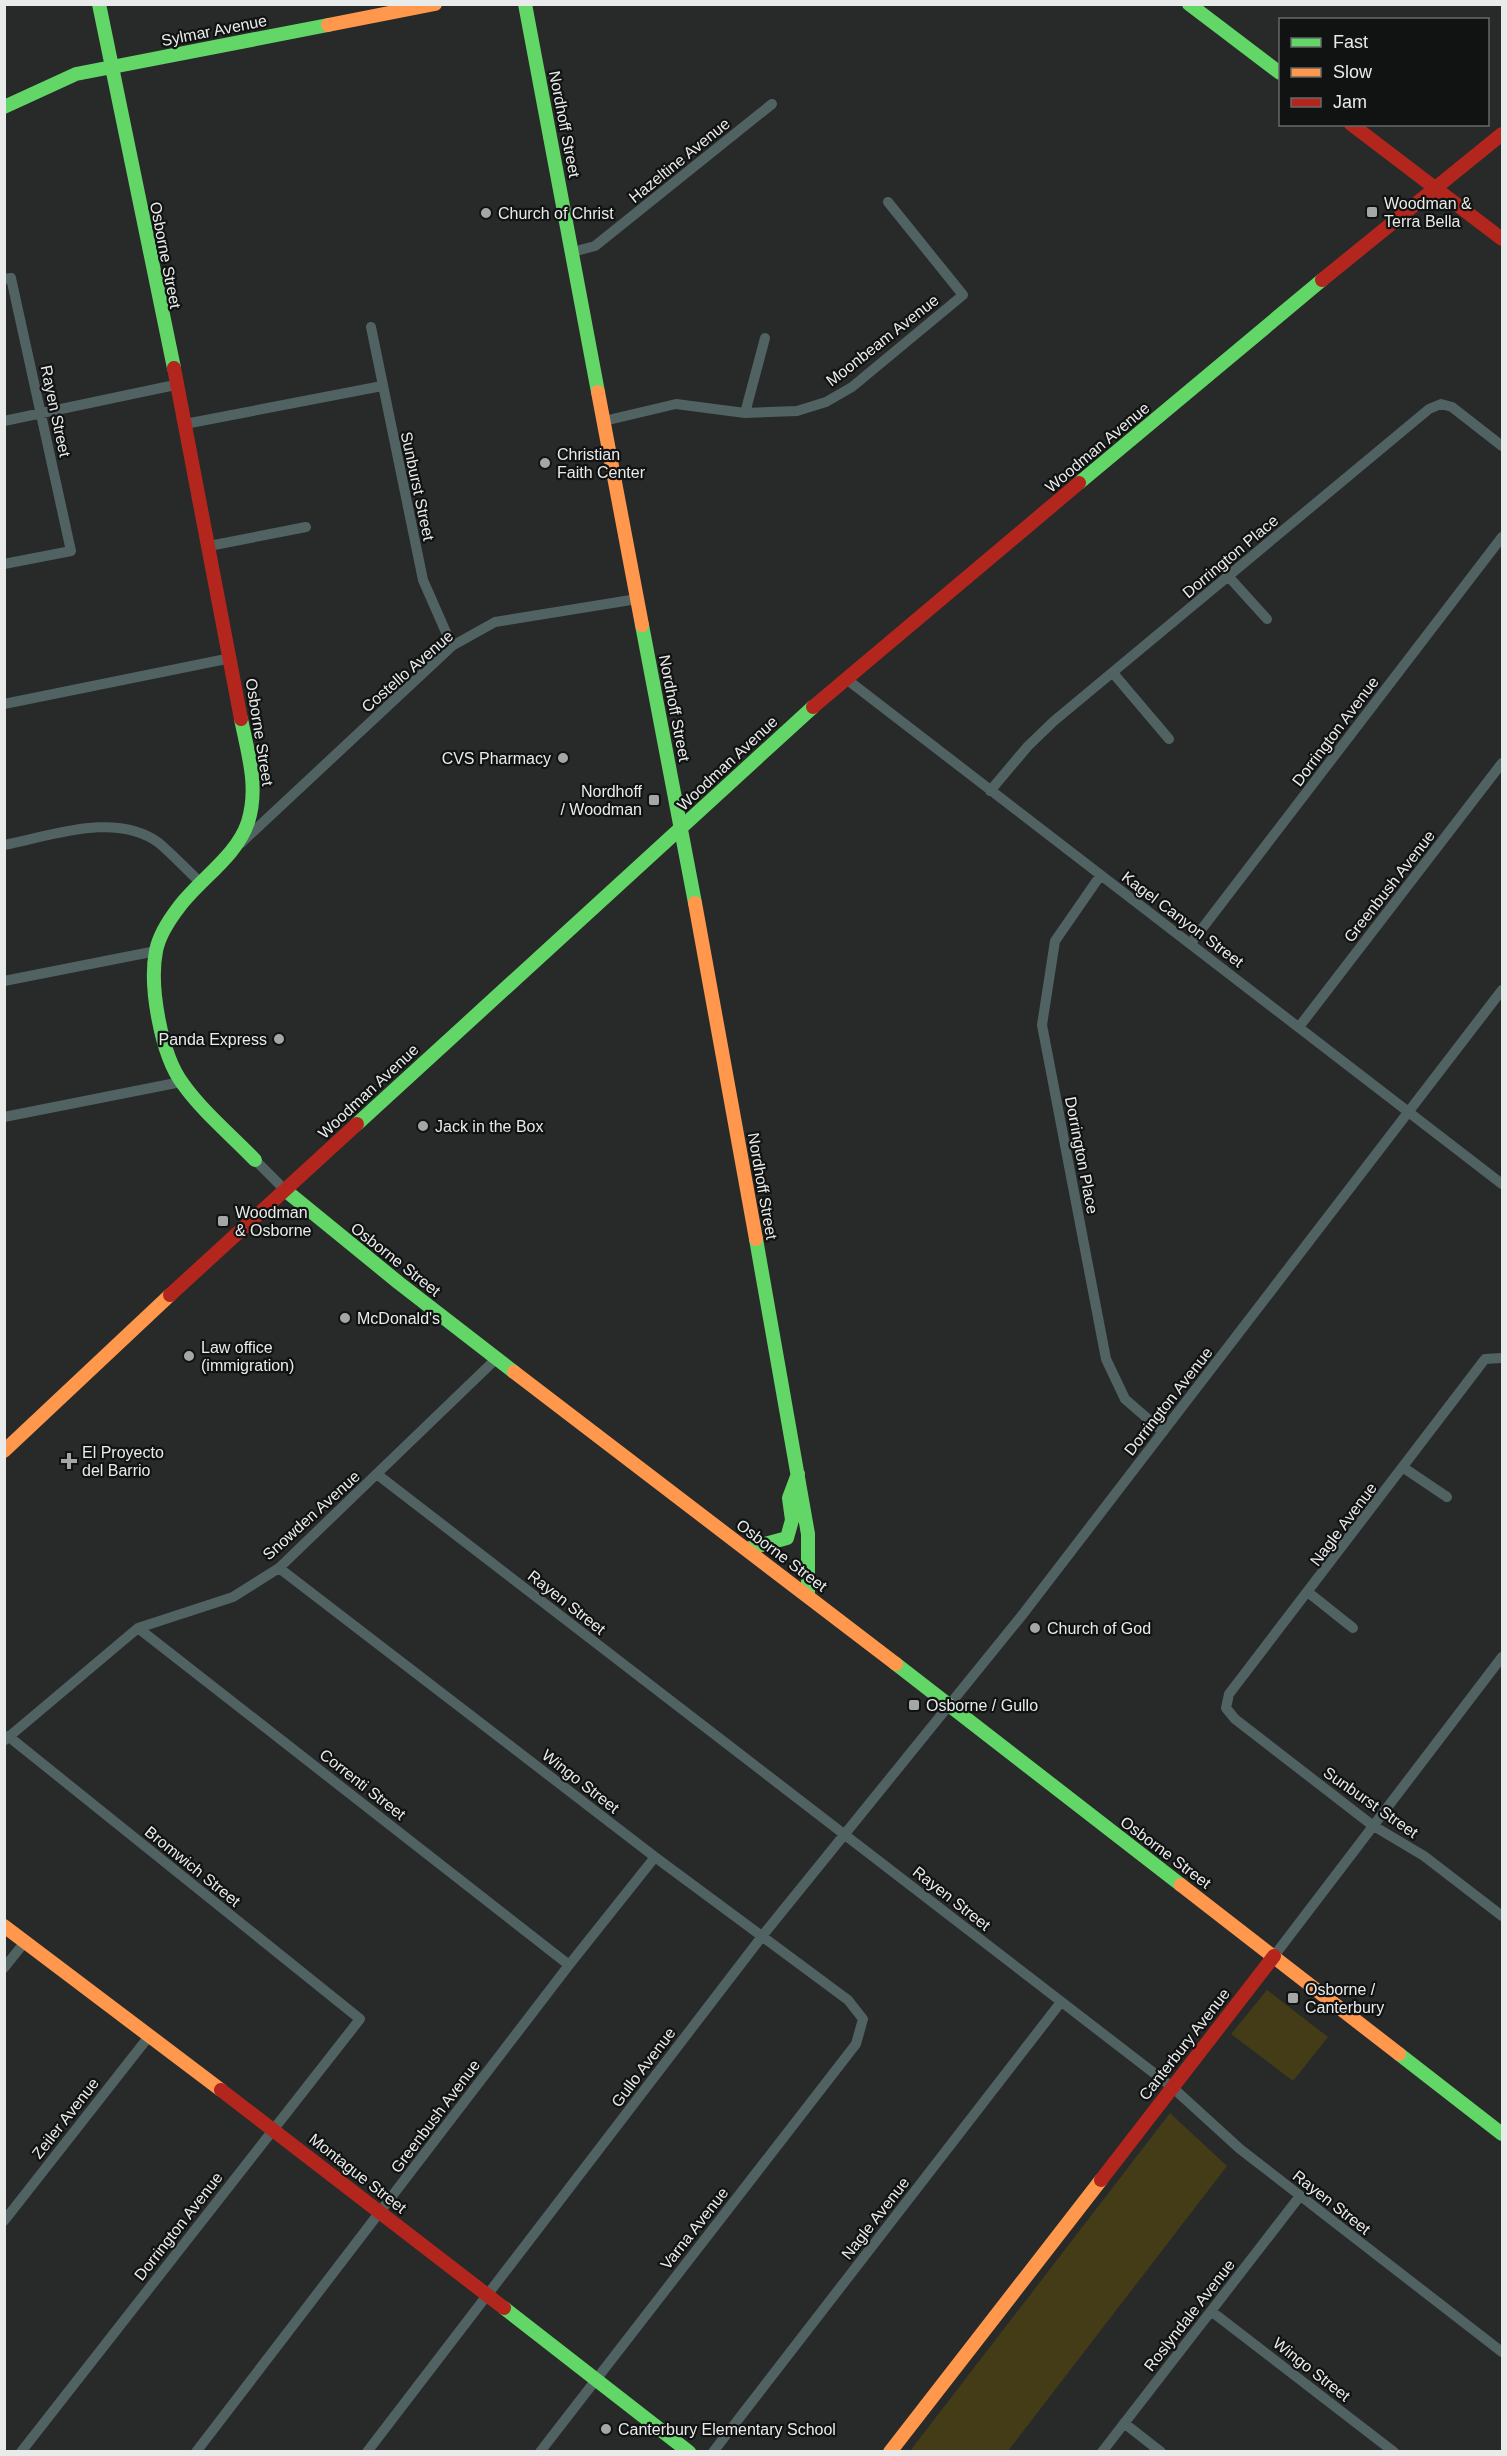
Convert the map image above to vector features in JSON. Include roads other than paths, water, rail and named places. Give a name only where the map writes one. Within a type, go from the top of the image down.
[{"type":"main road","name":"Osborne Street","points":[[99,4],[175,385],[185,424],[254,786],[251,818],[238,846],[200,882],[171,915],[156,951],[154,967],[159,1006],[170,1057],[181,1082],[255,1160]]},
{"type":"main road","name":"Sylmar Avenue","points":[[4,107],[76,74],[435,4]]},
{"type":"main road","name":"Nordhoff Street","points":[[525,4],[681,828],[798,1473],[808,1534],[808,1596]]},
{"type":"main road","points":[[1196,7],[1279,71]]},
{"type":"main road","points":[[1354,126],[1503,239]]},
{"type":"main road","name":"Woodman Avenue","points":[[4,1451],[844,678],[1349,257],[1436,190],[1503,134]]},
{"type":"main road","name":"Osborne Street","points":[[285,1190],[344,1240],[1503,2134]]},
{"type":"main road","points":[[747,1549],[787,1538],[792,1520],[789,1498],[798,1473]]},
{"type":"main road","name":"Montague Street","points":[[4,1926],[381,2211],[689,2451]]},
{"type":"main road","name":"Canterbury Avenue","points":[[890,2451],[1274,1956]]},
{"type":"street","name":"Hazeltine Avenue","points":[[572,252],[595,246],[772,104]]},
{"type":"street","name":"Moonbeam Avenue","points":[[604,421],[675,404],[745,413],[797,411],[826,402],[852,387],[963,295],[888,202]]},
{"type":"street","name":"Rayen Street","points":[[4,564],[71,551],[8,279]]},
{"type":"street","name":"Sunburst Street","points":[[371,327],[423,580],[452,646]]},
{"type":"street","points":[[745,413],[765,338]]},
{"type":"street","points":[[4,421],[175,385]]},
{"type":"street","points":[[185,424],[382,386]]},
{"type":"street","name":"Dorrington Place","points":[[990,791],[1028,746],[1054,721],[1429,409],[1441,404],[1452,407],[1503,446]]},
{"type":"street","points":[[209,546],[306,527]]},
{"type":"street","name":"Dorrington Avenue","points":[[1191,943],[1503,537]]},
{"type":"street","points":[[1228,576],[1267,619]]},
{"type":"street","name":"Costello Avenue","points":[[238,846],[452,646],[495,622],[637,599]]},
{"type":"street","points":[[4,704],[231,658]]},
{"type":"street","points":[[1113,673],[1169,739]]},
{"type":"street","name":"Kagel Canyon Street","points":[[844,678],[1503,1184]]},
{"type":"street","name":"Greenbush Avenue","points":[[1299,1027],[1503,763]]},
{"type":"street","points":[[4,845],[95,828],[120,828],[137,832],[158,842],[200,882]]},
{"type":"street","name":"Dorrington Place","points":[[1100,876],[1055,941],[1042,1024],[1106,1359],[1125,1399],[1163,1432]]},
{"type":"street","points":[[4,981],[156,951]]},
{"type":"street","points":[[1408,1113],[1503,990]]},
{"type":"street","points":[[4,1117],[181,1082]]},
{"type":"street","name":"Dorrington Avenue","points":[[950,1707],[1408,1113]]},
{"type":"street","name":"Osborne Street","points":[[255,1160],[285,1190]]},
{"type":"street","name":"Snowden Avenue","points":[[6,1738],[138,1628],[233,1597],[279,1568],[497,1358]]},
{"type":"street","name":"Nagle Avenue","points":[[1226,1707],[1229,1694],[1309,1593],[1485,1359],[1503,1358]]},
{"type":"street","points":[[1404,1468],[1447,1497]]},
{"type":"street","name":"Rayen Street","points":[[378,1475],[1172,2087],[1240,2150],[1503,2352]]},
{"type":"street","name":"Wingo Street","points":[[279,1568],[655,1857],[848,2000],[863,2019]]},
{"type":"street","points":[[1309,1593],[1353,1628]]},
{"type":"street","name":"Correnti Street","points":[[138,1628],[568,1965]]},
{"type":"street","name":"Canterbury Avenue","points":[[1274,1956],[1372,1825],[1503,1657]]},
{"type":"street","name":"Gullo Avenue","points":[[367,2451],[763,1935],[950,1707]]},
{"type":"street","name":"Sunburst Street","points":[[1226,1707],[1235,1719],[1372,1825],[1424,1856],[1502,1916]]},
{"type":"street","name":"Bromwich Street","points":[[6,1738],[360,2019]]},
{"type":"street","name":"Greenbush Avenue","points":[[196,2451],[568,1965],[655,1857]]},
{"type":"street","points":[[4,1968],[24,1943]]},
{"type":"street","name":"Nagle Avenue","points":[[713,2451],[1061,2002]]},
{"type":"street","name":"Dorrington Avenue","points":[[21,2451],[360,2019]]},
{"type":"street","name":"Varna Avenue","points":[[540,2451],[856,2044],[863,2019]]},
{"type":"street","name":"Zeiler Avenue","points":[[4,2221],[150,2035]]},
{"type":"street","name":"Roslyndale Avenue","points":[[1102,2451],[1300,2196]]},
{"type":"street","name":"Wingo Street","points":[[1211,2311],[1394,2451]]},
{"type":"street","points":[[1124,2423],[1161,2451]]},
{"type":"place","name":"Woodman & Terra Bella","points":[[1372,212]]},
{"type":"place","name":"Church of Christ","points":[[486,213]]},
{"type":"place","name":"Christian Faith Center","points":[[545,463]]},
{"type":"place","name":"CVS Pharmacy","points":[[563,758]]},
{"type":"place","name":"Nordhoff / Woodman","points":[[654,800]]},
{"type":"place","name":"Panda Express","points":[[279,1039]]},
{"type":"place","name":"Jack in the Box","points":[[423,1126]]},
{"type":"place","name":"Woodman & Osborne","points":[[223,1221]]},
{"type":"place","name":"McDonald's","points":[[345,1318]]},
{"type":"place","name":"Law office (immigration)","points":[[189,1356]]},
{"type":"place","name":"El Proyecto del Barrio","points":[[69,1461]]},
{"type":"place","name":"Church of God","points":[[1035,1628]]},
{"type":"place","name":"Osborne / Gullo","points":[[914,1705]]},
{"type":"place","name":"Osborne / Canterbury","points":[[1293,1998]]},
{"type":"place","name":"Canterbury Elementary School","points":[[606,2429]]}]
